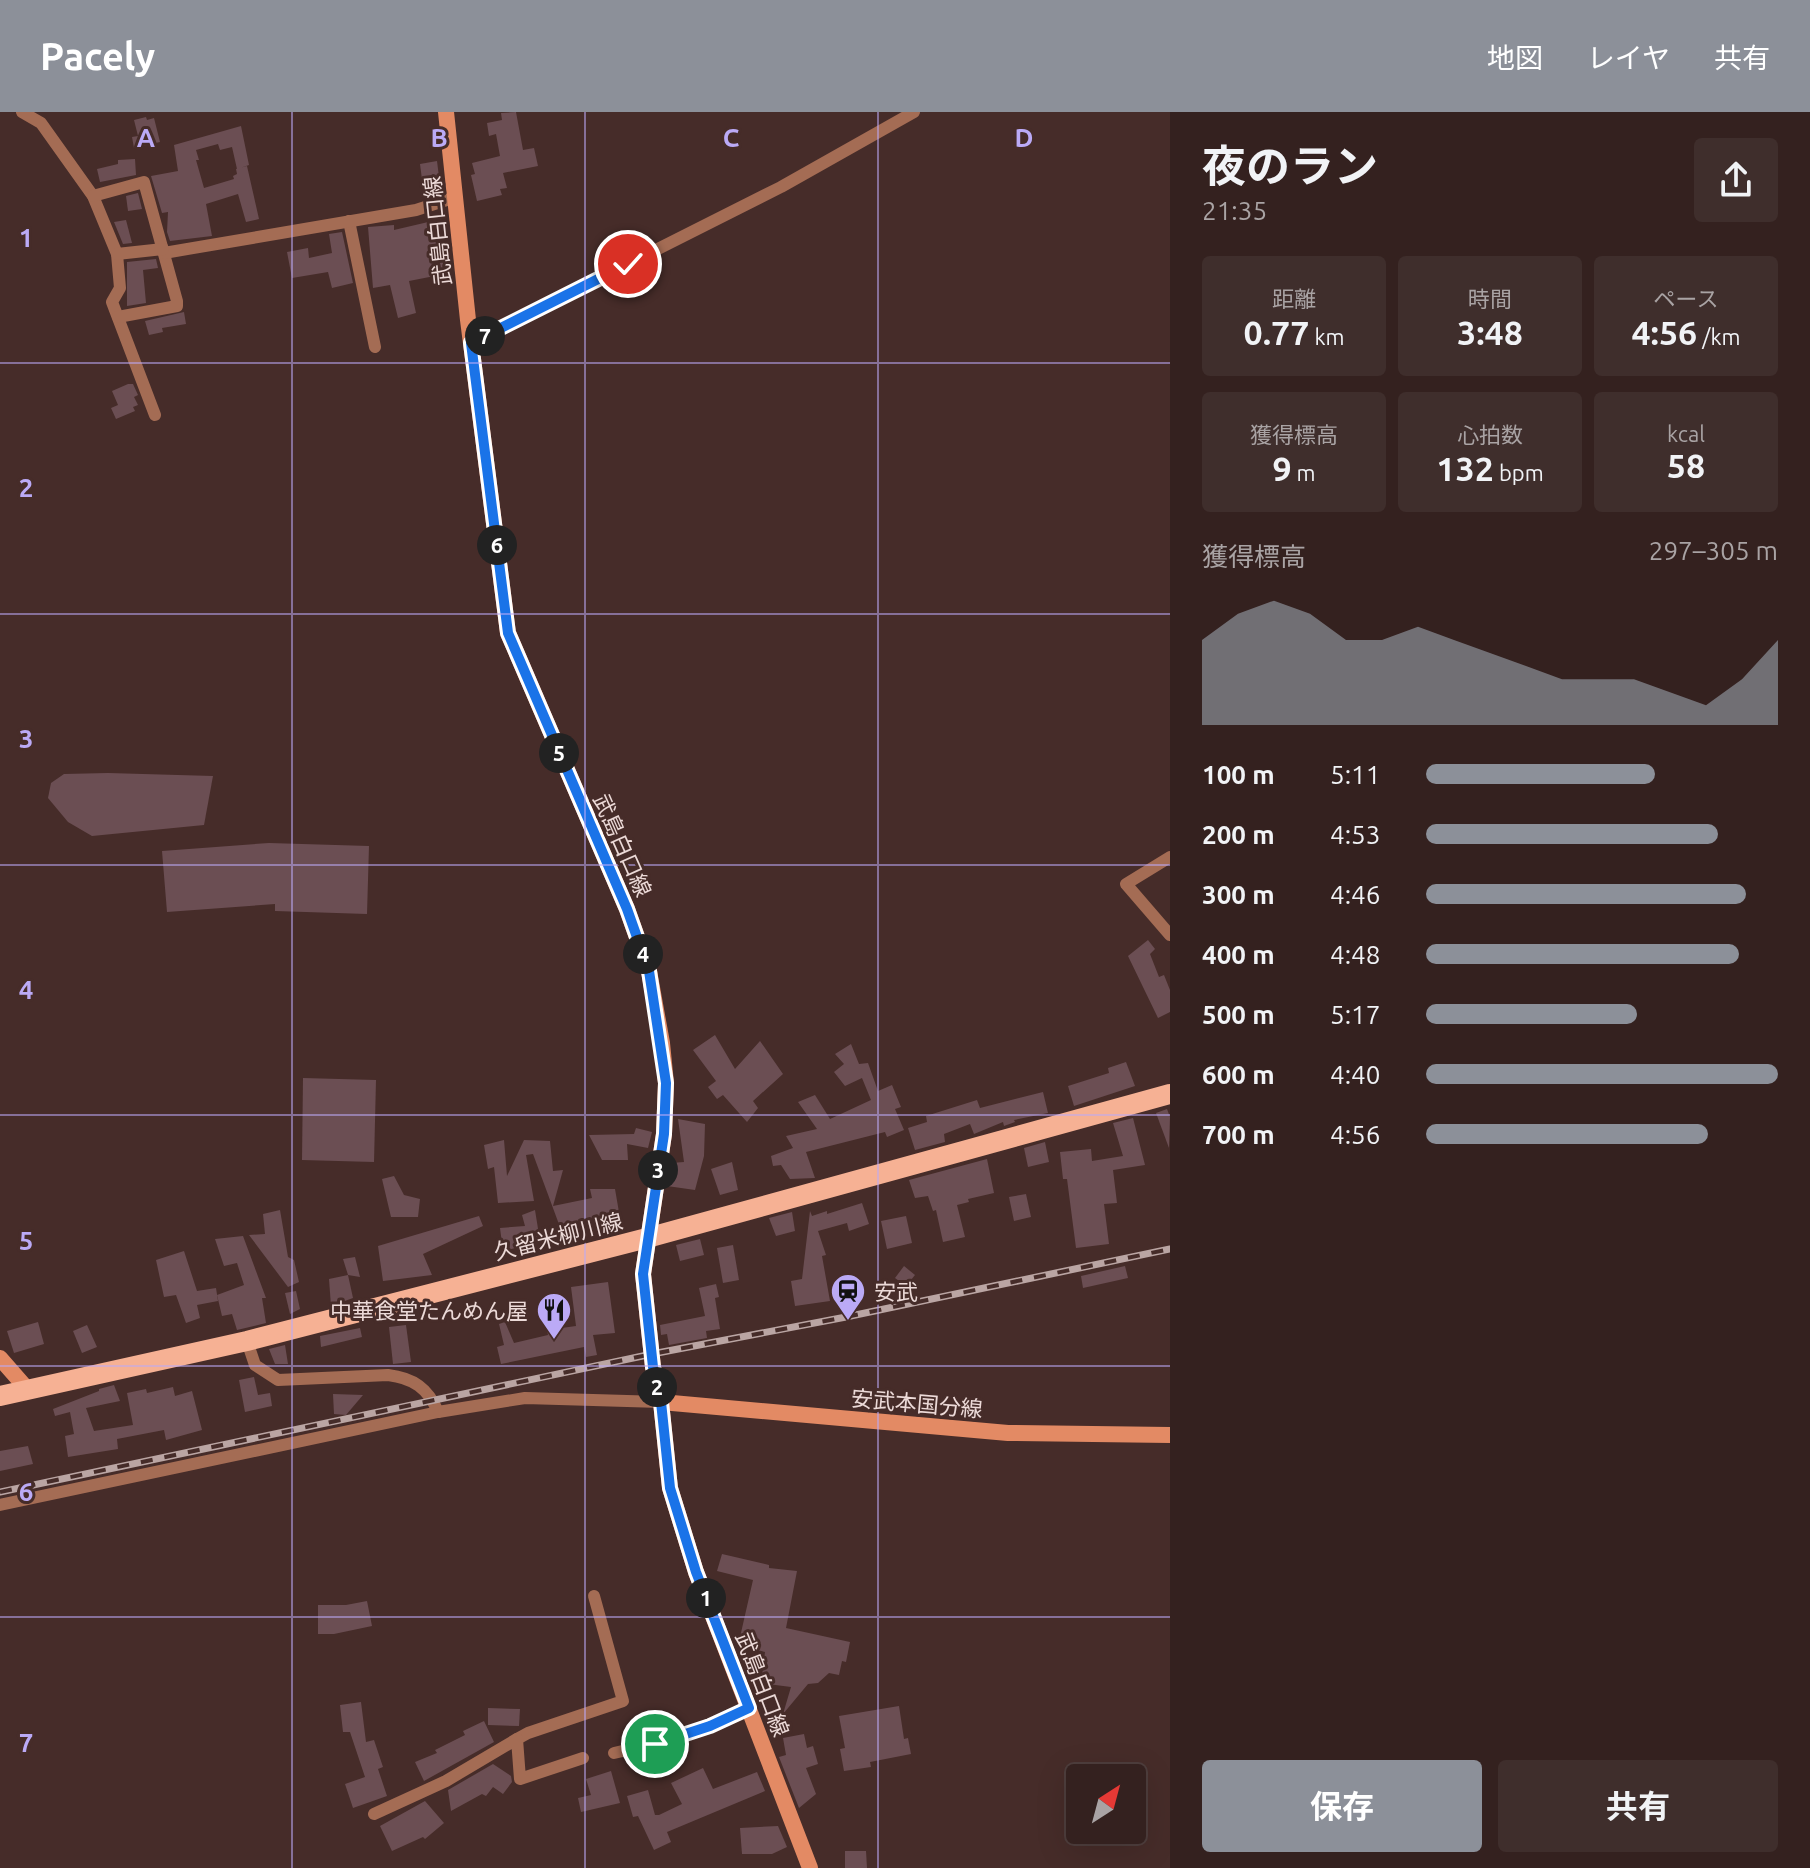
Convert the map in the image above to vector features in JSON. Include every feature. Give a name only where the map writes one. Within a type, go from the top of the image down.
[{"type":"main road","name":"武島白口線","points":[[446,112],[471,343],[508,633],[627,909],[649,971],[666,1083],[664,1134],[643,1274],[670,1488],[696,1572],[810,1868]]},
{"type":"main road","name":"久留米柳川線","points":[[0,1396],[247,1341],[647,1238],[1170,1094]]},
{"type":"main road","points":[[0,1358],[28,1390]]},
{"type":"main road","name":"安武本国分線","points":[[661,1402],[1008,1433],[1170,1435]]},
{"type":"street","points":[[22,112],[41,123],[93,196],[117,254],[120,288],[112,302],[155,415]]},
{"type":"street","points":[[471,343],[781,187],[914,112]]},
{"type":"street","points":[[93,196],[144,182],[177,306],[118,317]]},
{"type":"street","points":[[117,254],[163,251],[416,210],[456,197]]},
{"type":"street","points":[[349,221],[375,347]]},
{"type":"street","points":[[1170,857],[1126,884],[1170,935]]},
{"type":"street","points":[[247,1341],[255,1365],[278,1380],[388,1375],[405,1377],[421,1386],[438,1412]]},
{"type":"street","points":[[0,1505],[438,1412],[525,1398],[661,1402]]},
{"type":"street","points":[[374,1814],[446,1781],[528,1733],[623,1701],[594,1596]]},
{"type":"street","points":[[614,1753],[655,1744],[710,1726],[749,1708]]},
{"type":"street","points":[[517,1739],[520,1779],[583,1758]]},
{"type":"building","points":[[516,112],[523,150],[534,148],[538,166],[503,173],[507,188],[500,189],[502,195],[477,201],[471,175],[475,174],[472,163],[500,156],[496,134],[489,136],[487,123],[502,120],[501,113]]},
{"type":"building","points":[[146,117],[147,120],[154,118],[160,142],[134,148],[132,137],[138,136],[134,120]]},
{"type":"building","points":[[241,126],[249,165],[242,168],[247,166],[259,219],[246,222],[238,194],[206,204],[212,236],[170,241],[168,212],[162,213],[151,176],[178,171],[174,145]],"holes":[[[218,144],[220,150],[232,147],[237,169],[234,179],[204,188],[196,150]]]},
{"type":"building","points":[[135,159],[136,175],[100,182],[97,169],[118,164],[118,160]]},
{"type":"building","points":[[437,161],[440,185],[423,187],[420,164]]},
{"type":"building","points":[[138,193],[142,209],[128,211],[126,196]]},
{"type":"building","points":[[441,219],[450,273],[409,281],[416,313],[398,318],[390,285],[373,288],[368,227],[394,225],[394,230]]},
{"type":"building","points":[[126,220],[132,243],[123,244],[114,222]]},
{"type":"building","points":[[342,232],[353,283],[332,288],[328,272],[292,278],[287,252],[308,248],[309,258],[332,253],[329,234]]},
{"type":"building","points":[[156,259],[158,268],[143,270],[146,303],[127,306],[127,262]]},
{"type":"building","points":[[184,312],[186,324],[162,328],[163,332],[149,335],[145,321]]},
{"type":"building","points":[[133,384],[138,405],[133,407],[135,411],[116,419],[111,408],[118,405],[112,391]]},
{"type":"building","points":[[64,774],[213,776],[204,825],[92,836],[68,822],[48,798],[51,783]]},
{"type":"building","points":[[269,843],[369,846],[367,914],[275,911],[275,904],[167,912],[162,851]]},
{"type":"building","points":[[1148,940],[1155,949],[1150,954],[1159,977],[1164,975],[1170,990],[1170,1012],[1158,1018],[1128,956]]},
{"type":"building","points":[[715,1035],[735,1069],[760,1041],[783,1074],[753,1101],[758,1108],[747,1122],[723,1095],[717,1099],[708,1087],[716,1081],[693,1050]]},
{"type":"building","points":[[851,1044],[859,1064],[868,1063],[878,1091],[892,1085],[901,1107],[895,1109],[904,1130],[887,1137],[885,1132],[806,1152],[815,1178],[790,1179],[781,1165],[773,1166],[771,1156],[793,1148],[786,1136],[817,1129],[798,1102],[815,1095],[830,1119],[871,1100],[862,1078],[845,1086],[834,1072],[844,1064],[835,1054]]},
{"type":"building","points":[[1126,1062],[1135,1086],[1074,1106],[1068,1086],[1109,1073],[1108,1068]]},
{"type":"building","points":[[303,1078],[376,1080],[374,1162],[302,1160]]},
{"type":"building","points":[[1043,1092],[1048,1113],[1014,1120],[1004,1126],[1003,1122],[974,1134],[970,1124],[944,1134],[945,1142],[915,1150],[908,1128],[927,1122],[926,1116],[977,1100],[980,1108]]},
{"type":"building","points":[[1167,1109],[1170,1117],[1169,1148],[1156,1113]]},
{"type":"building","points":[[1133,1118],[1145,1165],[1113,1170],[1117,1203],[1104,1204],[1109,1244],[1076,1248],[1067,1179],[1063,1179],[1060,1152],[1091,1149],[1092,1161],[1123,1156],[1113,1123]]},
{"type":"building","points":[[678,1119],[705,1124],[704,1156],[695,1190],[667,1186],[671,1163],[684,1162]]},
{"type":"building","points":[[636,1128],[652,1132],[648,1148],[627,1144],[628,1160],[602,1160],[589,1135],[634,1134]]},
{"type":"building","points":[[504,1140],[507,1176],[524,1140],[550,1141],[553,1171],[563,1170],[553,1206],[592,1198],[590,1189],[615,1189],[620,1218],[597,1224],[596,1219],[560,1227],[533,1154],[526,1155],[534,1201],[498,1203],[494,1167],[488,1169],[484,1145]]},
{"type":"building","points":[[1045,1142],[1049,1162],[1028,1167],[1024,1148]]},
{"type":"building","points":[[987,1159],[994,1193],[957,1205],[965,1237],[943,1242],[936,1210],[933,1211],[928,1196],[915,1198],[909,1180]]},
{"type":"building","points":[[732,1162],[738,1190],[720,1195],[711,1169]]},
{"type":"building","points":[[394,1176],[404,1195],[420,1199],[418,1217],[391,1217],[382,1179]]},
{"type":"building","points":[[1026,1194],[1031,1217],[1014,1221],[1009,1197]]},
{"type":"building","points":[[862,1203],[869,1224],[849,1231],[847,1223],[818,1231],[826,1255],[822,1256],[830,1301],[795,1306],[791,1281],[802,1279],[810,1211],[812,1216],[827,1211],[827,1214]]},
{"type":"building","points":[[280,1210],[288,1257],[294,1260],[299,1282],[288,1287],[249,1235],[265,1234],[263,1214]]},
{"type":"building","points":[[535,1210],[540,1241],[529,1248],[528,1245],[503,1251],[500,1228],[525,1226],[522,1215]]},
{"type":"building","points":[[792,1212],[795,1231],[776,1236],[769,1218]]},
{"type":"building","points":[[479,1216],[483,1226],[423,1254],[432,1275],[383,1281],[378,1246]]},
{"type":"building","points":[[906,1216],[912,1243],[887,1249],[881,1221]]},
{"type":"building","points":[[243,1236],[266,1298],[262,1298],[266,1323],[237,1330],[232,1314],[222,1316],[217,1295],[244,1285],[237,1263],[224,1266],[215,1239]]},
{"type":"building","points":[[700,1239],[704,1255],[680,1261],[676,1245]]},
{"type":"building","points":[[733,1245],[739,1280],[723,1283],[717,1248]]},
{"type":"building","points":[[184,1251],[197,1291],[216,1288],[218,1301],[197,1305],[200,1318],[186,1323],[176,1295],[164,1297],[156,1260]]},
{"type":"building","points":[[355,1257],[360,1277],[348,1275],[343,1259]]},
{"type":"building","points":[[904,1266],[915,1275],[906,1286],[895,1278]]},
{"type":"building","points":[[1125,1266],[1128,1278],[1083,1288],[1081,1276]]},
{"type":"building","points":[[348,1275],[353,1298],[331,1306],[329,1279]]},
{"type":"building","points":[[608,1282],[615,1333],[593,1335],[597,1355],[586,1357],[584,1347],[501,1364],[497,1347],[504,1345],[499,1324],[505,1322],[514,1343],[548,1335],[547,1330],[576,1326],[571,1287]]},
{"type":"building","points":[[716,1284],[720,1329],[706,1331],[707,1338],[669,1345],[667,1334],[661,1335],[660,1325],[705,1316],[699,1288]]},
{"type":"building","points":[[848,1288],[851,1302],[836,1305],[833,1291]]},
{"type":"building","points":[[296,1291],[300,1309],[290,1314],[285,1293]]},
{"type":"building","points":[[38,1322],[44,1344],[14,1353],[7,1331]]},
{"type":"building","points":[[87,1325],[97,1347],[82,1353],[73,1331]]},
{"type":"building","points":[[406,1325],[411,1362],[393,1364],[389,1327]]},
{"type":"building","points":[[360,1328],[362,1337],[321,1347],[320,1336]]},
{"type":"building","points":[[285,1345],[288,1364],[275,1364],[269,1349]]},
{"type":"building","points":[[254,1377],[258,1395],[270,1393],[272,1406],[245,1412],[239,1380]]},
{"type":"building","points":[[114,1385],[120,1401],[86,1408],[94,1431],[133,1425],[127,1393],[146,1389],[147,1393],[173,1387],[175,1396],[192,1391],[202,1430],[166,1440],[164,1430],[117,1439],[118,1449],[68,1457],[65,1436],[74,1434],[70,1412],[55,1416],[53,1409]]},
{"type":"building","points":[[333,1394],[363,1395],[346,1415],[334,1414]]},
{"type":"building","points":[[28,1446],[33,1464],[0,1471],[0,1451]]},
{"type":"building","points":[[722,1554],[769,1565],[769,1568],[797,1571],[786,1628],[850,1642],[846,1662],[842,1661],[839,1675],[829,1673],[818,1683],[808,1684],[783,1714],[791,1687],[761,1683],[765,1652],[738,1646],[753,1580],[717,1571]]},
{"type":"building","points":[[367,1601],[372,1626],[318,1634],[318,1605]]},
{"type":"building","points":[[361,1702],[366,1742],[374,1740],[383,1767],[378,1769],[387,1796],[353,1808],[345,1784],[365,1777],[350,1732],[343,1732],[340,1705]]},
{"type":"building","points":[[899,1706],[904,1739],[908,1738],[911,1754],[870,1762],[871,1767],[844,1771],[840,1749],[845,1748],[839,1716]]},
{"type":"building","points":[[488,1708],[520,1709],[519,1726],[488,1725]]},
{"type":"building","points":[[484,1721],[494,1742],[424,1781],[415,1762],[437,1753],[435,1750]]},
{"type":"building","points":[[804,1734],[807,1748],[813,1746],[818,1764],[806,1768],[816,1794],[799,1808],[779,1757],[786,1755],[783,1738]]},
{"type":"building","points":[[493,1764],[511,1776],[512,1782],[503,1794],[493,1787],[486,1796],[482,1794],[451,1811],[448,1790]]},
{"type":"building","points":[[703,1768],[713,1789],[757,1772],[765,1791],[667,1832],[671,1842],[654,1850],[638,1816],[633,1817],[627,1796],[648,1790],[655,1815],[659,1815],[682,1804],[671,1783]]},
{"type":"building","points":[[611,1771],[620,1803],[581,1812],[578,1798],[591,1795],[586,1779]]},
{"type":"building","points":[[425,1801],[444,1823],[425,1839],[423,1837],[392,1851],[380,1826]]},
{"type":"building","points":[[778,1826],[787,1847],[772,1854],[742,1854],[740,1828]]},
{"type":"building","points":[[845,1851],[866,1851],[867,1868],[845,1868]]},
{"type":"railway","points":[[0,1492],[652,1354],[1170,1249]]},
{"type":"place","name":"安武","points":[[848,1322]]},
{"type":"place","name":"中華食堂たんめん屋","points":[[554,1341]]},
{"type":"route","points":[[628,264],[471,343],[508,633],[627,909],[649,971],[662,1043],[666,1083],[664,1134],[643,1274],[653,1367],[661,1402],[670,1488],[696,1572],[749,1708],[710,1726],[655,1744]]}]
